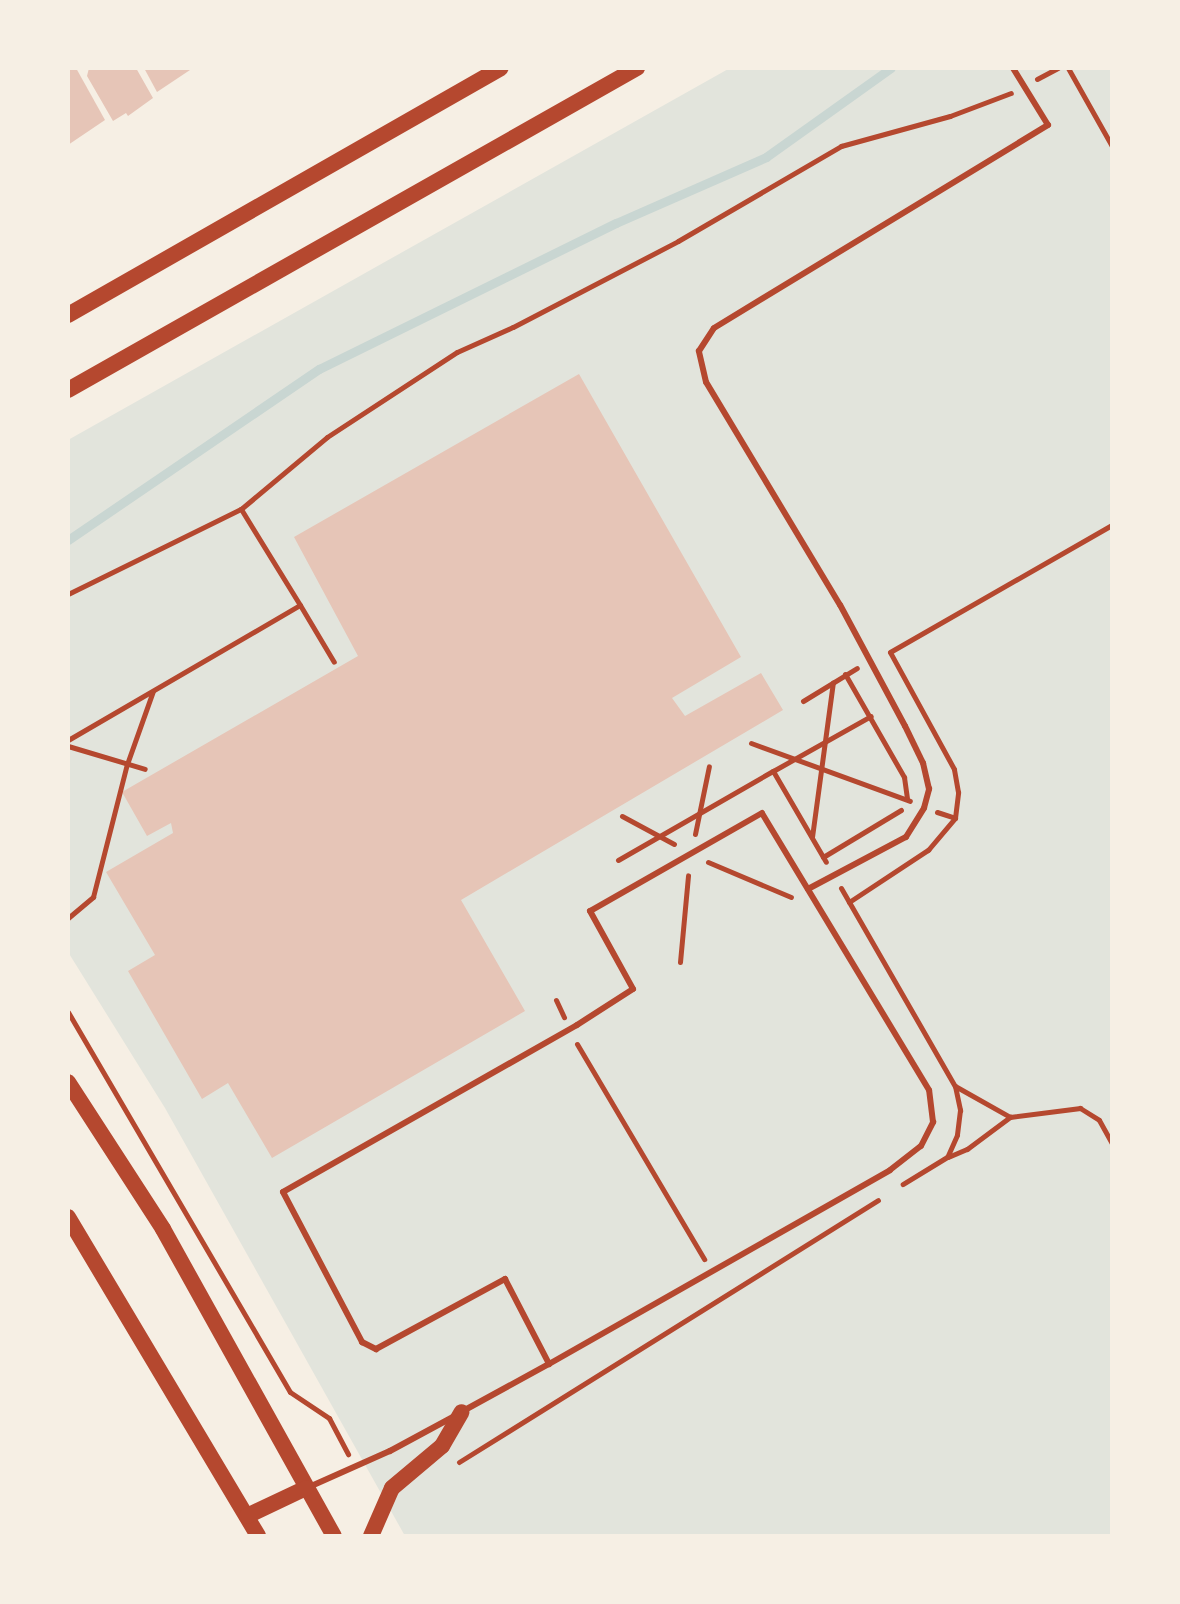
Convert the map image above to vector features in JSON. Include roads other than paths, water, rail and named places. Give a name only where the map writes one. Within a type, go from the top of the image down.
[{"type":"main road","points":[[68,315],[501,68]]},
{"type":"main road","points":[[68,390],[637,68]]},
{"type":"main road","points":[[68,1082],[163,1229],[334,1536]]},
{"type":"main road","points":[[68,1217],[258,1536]]},
{"type":"main road","points":[[371,1536],[392,1488],[442,1446],[462,1412]]},
{"type":"main road","points":[[247,1516],[306,1488]]},
{"type":"lane","points":[[808,889],[906,837],[924,808],[929,789],[923,763],[870,661],[706,382],[699,351],[714,328],[1048,125],[1013,68]]},
{"type":"lane","points":[[306,1488],[355,1467],[549,1364],[890,1170],[921,1146],[933,1122],[929,1090],[762,813],[590,911],[633,989],[569,1029],[283,1192],[362,1342],[376,1349],[505,1279],[549,1364]]},
{"type":"waterway","points":[[68,540],[319,369],[616,223],[766,157],[891,68]]}]
